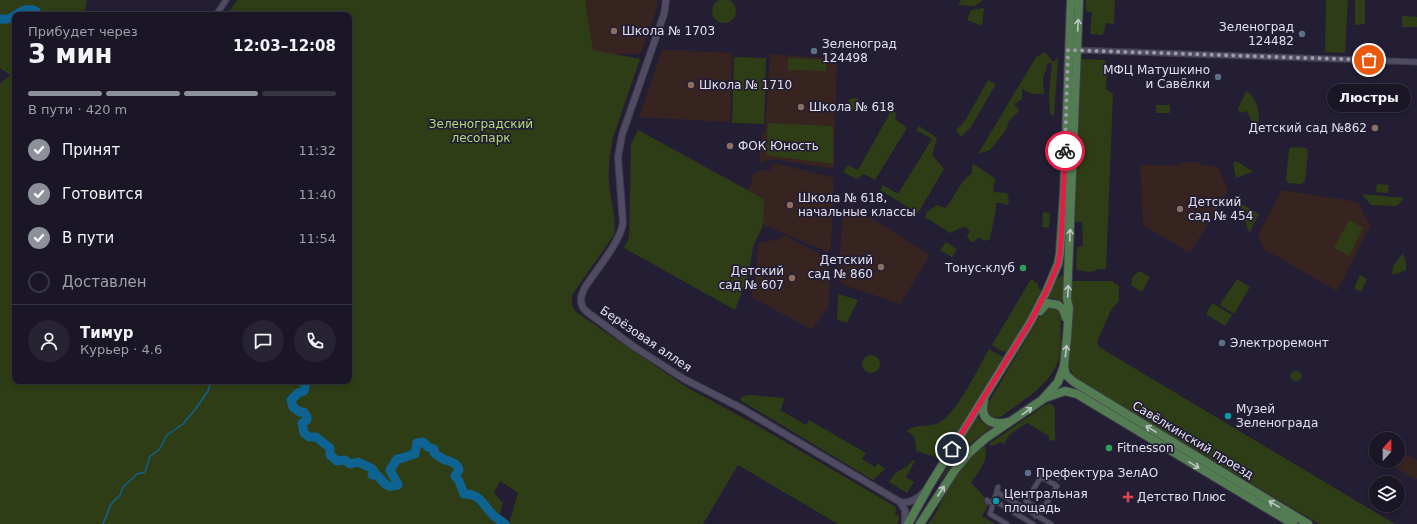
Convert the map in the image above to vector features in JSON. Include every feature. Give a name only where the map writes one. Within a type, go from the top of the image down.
[{"type":"main road","points":[[920,524],[954,470],[969,453],[986,438],[1042,400],[1058,382],[1064,366],[1068,337],[1073,50],[1071,0]]},
{"type":"main road","points":[[1073,50],[1079,0]]},
{"type":"main road","points":[[906,524],[1031,321],[1058,264],[1071,101]]},
{"type":"main road","points":[[1051,281],[1059,274],[1068,274]]},
{"type":"main road","points":[[1031,321],[1047,304],[1051,303],[1058,305],[1064,309],[1066,315],[1066,330],[1068,337]]},
{"type":"main road","name":"Савёлкинский проезд","points":[[1064,366],[1066,375],[1074,382],[1260,500],[1293,524]]},
{"type":"main road","name":"Савёлкинский проезд","points":[[1042,400],[1065,391],[1076,394],[1260,500],[1308,524]]},
{"type":"main road","points":[[986,394],[983,403],[983,413],[988,420],[997,423],[1011,422]]},
{"type":"street","points":[[218,12],[226,0]]},
{"type":"street","name":"Берёзовая аллея","points":[[666,0],[664,14],[622,135],[618,151],[619,184],[623,223],[622,230],[584,289],[581,297],[584,308],[598,321],[673,372],[741,408],[900,502]]},
{"type":"street","points":[[1073,50],[1417,62]]},
{"type":"street","points":[[1040,477],[1057,486],[1042,511],[1040,509],[1026,501],[1040,477]]},
{"type":"street","points":[[998,487],[990,514],[1007,524]]},
{"type":"street","points":[[900,502],[913,501],[928,488]]},
{"type":"street","points":[[997,492],[1051,524]]},
{"type":"street","points":[[987,500],[988,502],[995,501],[1033,522]]},
{"type":"street","points":[[900,502],[905,510],[906,524]]},
{"type":"shaded area","name":"Школа № 1703","points":[[572,0],[657,0],[657,8],[641,53],[593,56]]},
{"type":"shaded area","name":"Школа № 1710","points":[[662,50],[732,53],[730,122],[639,117]]},
{"type":"shaded area","name":"Школа № 618","points":[[770,54],[837,59],[834,169],[774,159],[759,163],[762,133],[765,133]]},
{"type":"shaded area","name":"Детский сад № 454","points":[[1181,162],[1200,163],[1218,167],[1228,191],[1190,253],[1143,225],[1140,165],[1180,165]]},
{"type":"shaded area","name":"Школа № 618, начальные классы","points":[[774,163],[834,178],[831,249],[828,252],[750,219],[747,196],[753,175],[757,171],[771,171],[771,166]]},
{"type":"shaded area","points":[[1282,190],[1358,202],[1370,226],[1337,291],[1264,249],[1258,235]]},
{"type":"shaded area","name":"Детский сад № 860","points":[[852,206],[930,255],[900,304],[847,286],[838,279],[843,209]]},
{"type":"shaded area","name":"Детский сад № 607","points":[[784,235],[830,259],[829,305],[812,330],[752,297],[759,243],[779,239]]},
{"type":"shaded area","points":[[1407,454],[1417,460],[1416,480],[1396,468],[1405,468],[1405,457]]},
{"type":"green space","points":[[724,-1],[732,3],[736,11],[732,19],[724,23],[716,19],[712,11],[716,3]]},
{"type":"green space","name":"Зеленоградский лесопарк","points":[[0,0],[87,0],[86,12],[12,12],[12,384],[352,384],[352,12],[229,12],[237,0],[585,0],[593,50],[640,59],[613,138],[611,149],[609,177],[615,222],[614,235],[572,295],[572,306],[576,312],[688,388],[760,427],[896,507],[895,514],[899,516],[899,521],[897,524],[838,524],[738,465],[703,524],[509,524],[518,493],[500,481],[494,493],[503,503],[497,524],[0,524],[0,84],[10,75],[0,68]]},
{"type":"green space","points":[[961,0],[983,0],[975,6],[958,5]]},
{"type":"green space","points":[[1086,0],[1115,0],[1114,24],[1106,23],[1103,35],[1090,34],[1092,13],[1086,11]]},
{"type":"green space","points":[[1326,0],[1348,0],[1345,53],[1325,52]]},
{"type":"green space","points":[[1355,0],[1365,0],[1365,24],[1355,25]]},
{"type":"green space","points":[[984,8],[982,26],[967,20],[971,10]]},
{"type":"green space","points":[[1402,16],[1417,17],[1417,27],[1402,27]]},
{"type":"green space","points":[[1045,52],[1053,62],[1058,58],[1054,117],[1050,113],[1049,94],[1052,63],[1048,63],[1043,78],[1044,94],[1032,94],[1022,89],[1022,99],[1014,104],[1019,111],[1009,121],[1006,130],[990,150],[978,154],[1036,57]]},
{"type":"green space","points":[[734,57],[766,58],[764,124],[732,123]]},
{"type":"green space","points":[[788,58],[826,60],[826,71],[788,70]]},
{"type":"green space","points":[[1081,59],[1105,60],[1107,70],[1106,89],[1113,94],[1106,269],[1099,269],[1091,272],[1076,270],[1077,247],[1083,246],[1082,222],[1075,222]]},
{"type":"green space","points":[[988,80],[996,84],[971,127],[961,137],[956,130],[965,121]]},
{"type":"green space","points":[[1246,91],[1255,100],[1259,114],[1259,123],[1251,120],[1247,111],[1240,113],[1238,109]]},
{"type":"green space","points":[[858,98],[860,108],[850,110],[849,99]]},
{"type":"green space","points":[[878,102],[896,113],[895,119],[907,128],[875,180],[864,174],[857,179],[843,172],[848,165],[858,170],[890,113],[876,105]]},
{"type":"green space","points":[[1156,105],[1170,105],[1170,113],[1156,113]]},
{"type":"green space","points":[[768,123],[833,126],[833,164],[766,155]]},
{"type":"green space","points":[[919,126],[937,138],[932,155],[944,169],[918,213],[880,190],[883,185],[898,194],[932,139],[916,130]]},
{"type":"green space","points":[[638,130],[764,199],[763,225],[753,247],[749,274],[735,310],[624,248],[629,237],[631,144]]},
{"type":"green space","points":[[1292,147],[1306,148],[1308,151],[1305,181],[1301,184],[1288,183],[1286,179],[1289,149]]},
{"type":"green space","points":[[1236,161],[1252,172],[1236,178],[1233,163]]},
{"type":"green space","points":[[974,164],[993,177],[996,181],[993,186],[994,192],[1007,193],[1009,200],[1008,205],[996,203],[990,239],[984,241],[981,238],[977,238],[974,242],[970,241],[967,236],[970,231],[967,228],[963,227],[950,233],[925,217],[927,212],[937,205],[945,208],[948,205],[965,179],[972,174],[972,167]]},
{"type":"green space","points":[[1377,184],[1389,185],[1388,193],[1376,192]]},
{"type":"green space","points":[[1362,194],[1404,198],[1397,206],[1371,205]]},
{"type":"green space","points":[[1240,203],[1259,214],[1249,233]]},
{"type":"green space","points":[[1043,212],[1050,213],[1049,228],[1042,227]]},
{"type":"green space","points":[[1349,220],[1363,228],[1349,256],[1334,248]]},
{"type":"green space","points":[[946,242],[957,249],[952,257],[940,250]]},
{"type":"green space","points":[[1403,253],[1406,263],[1406,270],[1392,275],[1393,266]]},
{"type":"green space","points":[[1140,271],[1150,277],[1142,292],[1131,285],[1133,276]]},
{"type":"green space","points":[[1360,275],[1367,279],[1361,292],[1354,288]]},
{"type":"green space","points":[[1061,276],[1064,276],[1063,302],[1053,298],[1048,298],[1055,280]]},
{"type":"green space","points":[[1031,279],[1038,284],[1039,289],[1042,291],[1041,296],[1007,352],[1001,351],[992,345]]},
{"type":"green space","points":[[1237,279],[1250,287],[1234,314],[1220,305]]},
{"type":"green space","points":[[1071,281],[1112,281],[1119,286],[1119,301],[1111,310],[1097,342],[1099,347],[1369,508],[1369,512],[1375,512],[1395,524],[1319,524],[1075,378],[1069,367],[1073,308],[1071,302]]},
{"type":"green space","points":[[838,294],[858,300],[847,323],[837,319]]},
{"type":"green space","points":[[1212,303],[1232,315],[1225,326],[1206,314]]},
{"type":"green space","points":[[1050,306],[1059,309],[1061,313],[1060,352],[1056,367],[1051,375],[1036,391],[1002,416],[991,416],[986,411],[986,407],[1044,309]]},
{"type":"green space","points":[[989,349],[1003,357],[954,439],[948,446],[946,446],[938,459],[930,454],[929,456],[919,451],[917,453],[914,436],[907,431],[915,427],[933,425],[942,421],[949,415],[962,398]]},
{"type":"green space","points":[[871,355],[877,358],[880,364],[877,370],[871,373],[865,370],[862,364],[865,358]]},
{"type":"green space","points":[[1296,370],[1300,372],[1302,376],[1300,380],[1296,382],[1292,380],[1290,376],[1292,372]]},
{"type":"green space","points":[[752,395],[784,398],[780,410],[806,425],[809,420],[866,453],[862,459],[875,467],[878,463],[885,469],[873,480],[740,400],[743,396]]},
{"type":"green space","points":[[1049,403],[1053,405],[1055,409],[1055,441],[1049,440],[1049,436],[1027,423],[1009,435],[1004,444],[1001,442],[991,446],[989,444],[1045,405]]},
{"type":"green space","points":[[977,416],[983,423],[991,427],[963,450],[938,484]]},
{"type":"green space","points":[[984,445],[986,450],[985,460],[971,483],[989,504],[982,516],[995,524],[928,524],[958,472]]},
{"type":"green space","points":[[913,460],[915,461],[906,477],[914,482],[907,493],[889,482],[895,473],[906,467]]},
{"type":"waterway","points":[[20,12],[29,9],[36,12]]},
{"type":"waterway","points":[[0,19],[8,19],[12,17]]},
{"type":"waterway","points":[[103,524],[111,504],[120,495],[123,487],[137,474],[145,472],[150,456],[159,450],[167,435],[183,424],[208,391],[210,384]]},
{"type":"waterway","points":[[305,384],[304,391],[298,393],[291,400],[293,407],[300,412],[304,412],[307,417],[307,420],[302,423],[304,433],[309,437],[316,437],[330,448],[330,455],[337,461],[345,460],[350,464],[358,462],[371,468],[374,471],[372,475],[377,475],[388,486],[394,486],[398,485],[390,470],[397,459],[415,454],[417,443],[423,442],[428,447],[434,449],[434,453],[457,465],[459,470],[455,476],[459,481],[464,494],[470,494],[478,498],[494,516],[505,524]]},
{"type":"tunnel","points":[[1054,485],[1061,474]]},
{"type":"tunnel","points":[[1034,519],[1040,509]]},
{"type":"way so far","points":[[1065,151],[1069,57],[1068,50],[1369,60]]},
{"type":"place","name":"Школа № 1703","points":[[614,31]]},
{"type":"place","name":"Зеленоград 124482","points":[[1302,34]]},
{"type":"place","name":"Зеленоград 124498","points":[[814,51]]},
{"type":"place","name":"Люстры","points":[[1369,60]]},
{"type":"place","name":"МФЦ Матушкино и Савёлки","points":[[1218,77]]},
{"type":"place","name":"Школа № 1710","points":[[691,85]]},
{"type":"place","name":"Школа № 618","points":[[801,107]]},
{"type":"place","name":"Детский сад №862","points":[[1375,128]]},
{"type":"place","name":"ФОК Юность","points":[[730,146]]},
{"type":"place","name":"Школа № 618, начальные классы","points":[[790,205]]},
{"type":"place","name":"Детский сад № 454","points":[[1180,209]]},
{"type":"place","name":"Детский сад № 860","points":[[881,267]]},
{"type":"place","name":"Тонус-клуб","points":[[1023,268]]},
{"type":"place","name":"Детский сад № 607","points":[[792,278]]},
{"type":"place","name":"Электроремонт","points":[[1222,343]]},
{"type":"place","name":"Музей Зеленограда","points":[[1228,416]]},
{"type":"place","name":"Fitnesson","points":[[1109,448]]},
{"type":"place","name":"Префектура ЗелАО","points":[[1028,473]]},
{"type":"place","name":"Детство Плюс","points":[[1128,497]]},
{"type":"place","name":"Центральная площадь","points":[[996,501]]},
{"type":"route","points":[[952,449],[1031,321],[1058,264],[1064,193],[1065,151]]}]
